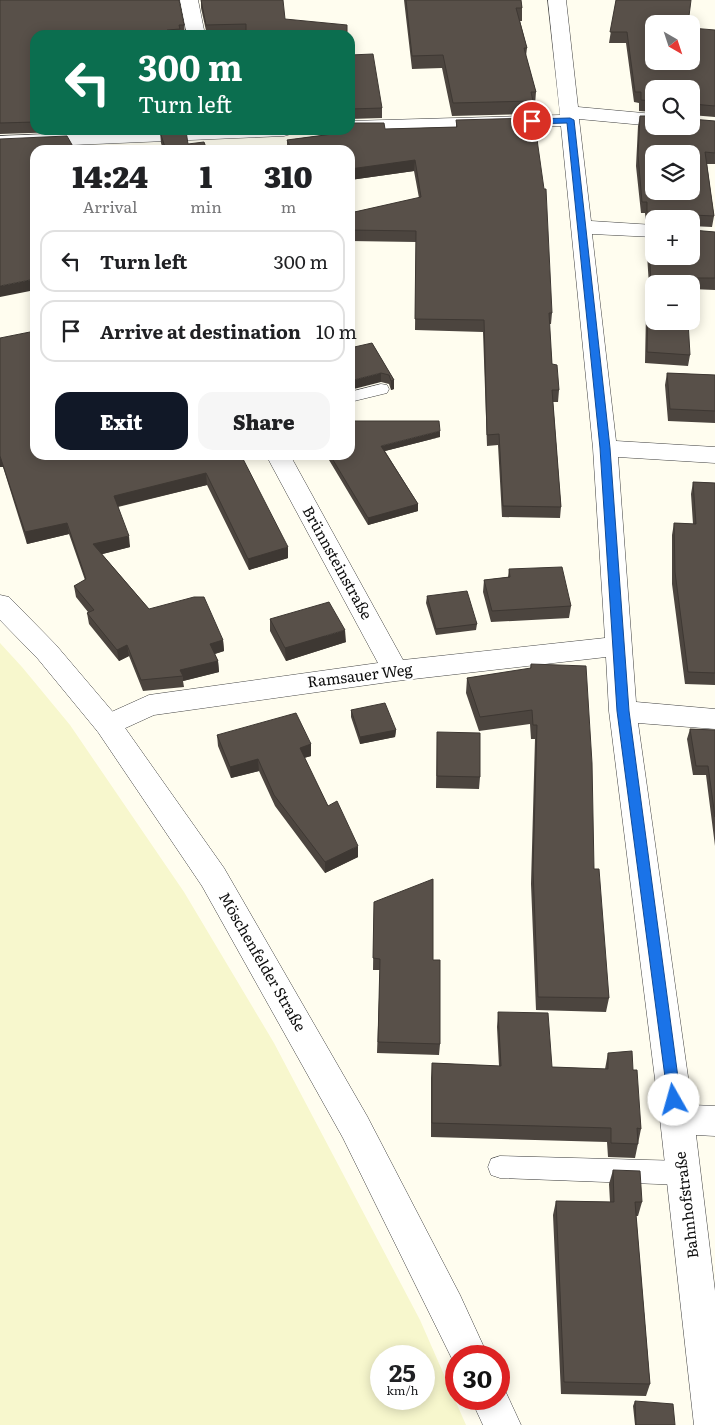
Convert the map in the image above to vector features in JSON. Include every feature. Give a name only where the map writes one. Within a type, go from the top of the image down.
[{"type":"street","points":[[189,0],[195,30]]},
{"type":"street","name":"Bahnhofstraße","points":[[557,0],[605,448],[617,646],[623,711],[684,1173],[713,1425]]},
{"type":"street","points":[[355,127],[570,116],[645,120]]},
{"type":"street","points":[[0,142],[111,144],[190,135]]},
{"type":"street","points":[[582,227],[645,230]]},
{"type":"street","points":[[605,448],[715,455]]},
{"type":"street","name":"Brünnsteinstraße","points":[[281,460],[396,671]]},
{"type":"street","name":"Möschenfelder Straße","points":[[0,604],[47,652],[108,725],[213,878],[303,1033],[364,1144],[465,1345]]},
{"type":"street","name":"Ramsauer Weg","points":[[108,725],[149,705],[396,671],[617,646]]},
{"type":"street","points":[[623,711],[715,719]]},
{"type":"street","points":[[677,1120],[715,1121]]},
{"type":"street","points":[[495,1410],[502,1425]]},
{"type":"lane","points":[[355,396],[381,389]]},
{"type":"lane","points":[[500,1167],[684,1173]]},
{"type":"green space","points":[[0,643],[70,725],[184,892],[274,1043],[420,1320],[431,1345],[370,1345],[370,1410],[435,1410],[435,1354],[445,1377],[445,1410],[459,1410],[466,1425],[0,1425]]},
{"type":"building","points":[[0,0],[179,0],[184,25],[179,25],[180,29],[30,30],[30,122],[0,123]]},
{"type":"building","points":[[201,0],[283,0],[285,19],[347,25],[347,30],[246,30],[246,24],[206,25]]},
{"type":"building","points":[[406,0],[521,0],[522,8],[516,8],[536,92],[531,92],[533,101],[453,103],[443,55],[412,56]]},
{"type":"building","points":[[616,0],[691,0],[689,15],[645,15],[645,70],[700,70],[700,29],[715,30],[715,106],[700,105],[700,80],[645,80],[645,100],[641,100],[641,92],[635,92],[627,32],[610,32]]},
{"type":"building","points":[[373,54],[382,108],[355,109],[355,55]]},
{"type":"building","points":[[640,116],[645,116],[645,135],[700,135],[700,120],[715,121],[715,153],[705,152],[714,216],[700,215],[700,210],[647,210],[647,202],[642,202],[638,155]]},
{"type":"building","points":[[534,118],[544,189],[546,189],[552,313],[549,313],[552,364],[557,365],[559,390],[552,390],[561,507],[503,506],[499,434],[487,435],[484,320],[415,319],[416,231],[355,230],[355,212],[421,197],[415,160],[355,168],[355,145],[290,145],[287,140],[325,135],[355,135],[355,123],[384,123],[385,129],[457,127],[456,120]]},
{"type":"building","points":[[161,135],[187,135],[188,144],[204,142],[205,145],[164,145]]},
{"type":"building","points":[[67,136],[72,145],[30,145],[30,280],[0,286],[0,139]]},
{"type":"building","points":[[700,231],[715,232],[715,278],[700,278],[700,275],[651,275],[650,265],[700,265]]},
{"type":"building","points":[[647,330],[689,330],[690,355],[647,352]]},
{"type":"building","points":[[30,332],[30,460],[244,460],[288,547],[248,559],[206,473],[114,496],[129,536],[93,544],[149,609],[194,597],[204,597],[223,640],[210,644],[218,661],[180,670],[183,676],[141,680],[127,645],[117,650],[87,613],[94,610],[74,586],[86,579],[67,523],[25,532],[0,456],[0,338]]},
{"type":"building","points":[[372,343],[394,380],[391,381],[389,375],[381,373],[355,380],[355,347]]},
{"type":"building","points":[[667,373],[715,375],[715,411],[670,409]]},
{"type":"building","points":[[355,421],[439,421],[440,431],[381,446],[418,504],[368,518],[333,460],[355,460]]},
{"type":"building","points":[[693,482],[715,483],[715,673],[688,672],[675,572],[674,523],[696,524]]},
{"type":"building","points":[[562,567],[571,606],[492,611],[484,580],[510,577],[509,569]]},
{"type":"building","points":[[467,591],[477,624],[436,629],[427,596]]},
{"type":"building","points":[[329,602],[345,630],[285,648],[270,619]]},
{"type":"building","points":[[531,664],[586,666],[592,763],[594,869],[599,869],[609,998],[538,997],[533,870],[537,725],[533,725],[532,710],[480,717],[467,678],[531,668]]},
{"type":"building","points":[[385,703],[396,730],[360,737],[351,710]]},
{"type":"building","points":[[296,713],[311,744],[300,748],[328,806],[337,801],[358,846],[325,862],[274,795],[258,759],[230,767],[217,735]]},
{"type":"building","points":[[690,729],[715,730],[715,817],[708,766],[696,766]]},
{"type":"building","points":[[437,732],[480,733],[480,777],[437,776]]},
{"type":"building","points":[[433,879],[433,960],[440,960],[440,1044],[378,1042],[380,959],[373,958],[374,902]]},
{"type":"building","points":[[498,1012],[548,1013],[552,1067],[608,1069],[608,1053],[632,1051],[633,1070],[637,1070],[641,1129],[637,1128],[638,1144],[611,1143],[611,1128],[432,1123],[432,1063],[501,1066]]},
{"type":"building","points":[[613,1170],[640,1171],[642,1202],[635,1202],[650,1384],[564,1382],[556,1201],[614,1202]]},
{"type":"building","points":[[635,1401],[673,1404],[675,1425],[636,1425]]},
{"type":"route","points":[[532,121],[570,120],[605,448],[617,646],[623,711],[674,1100]]}]
